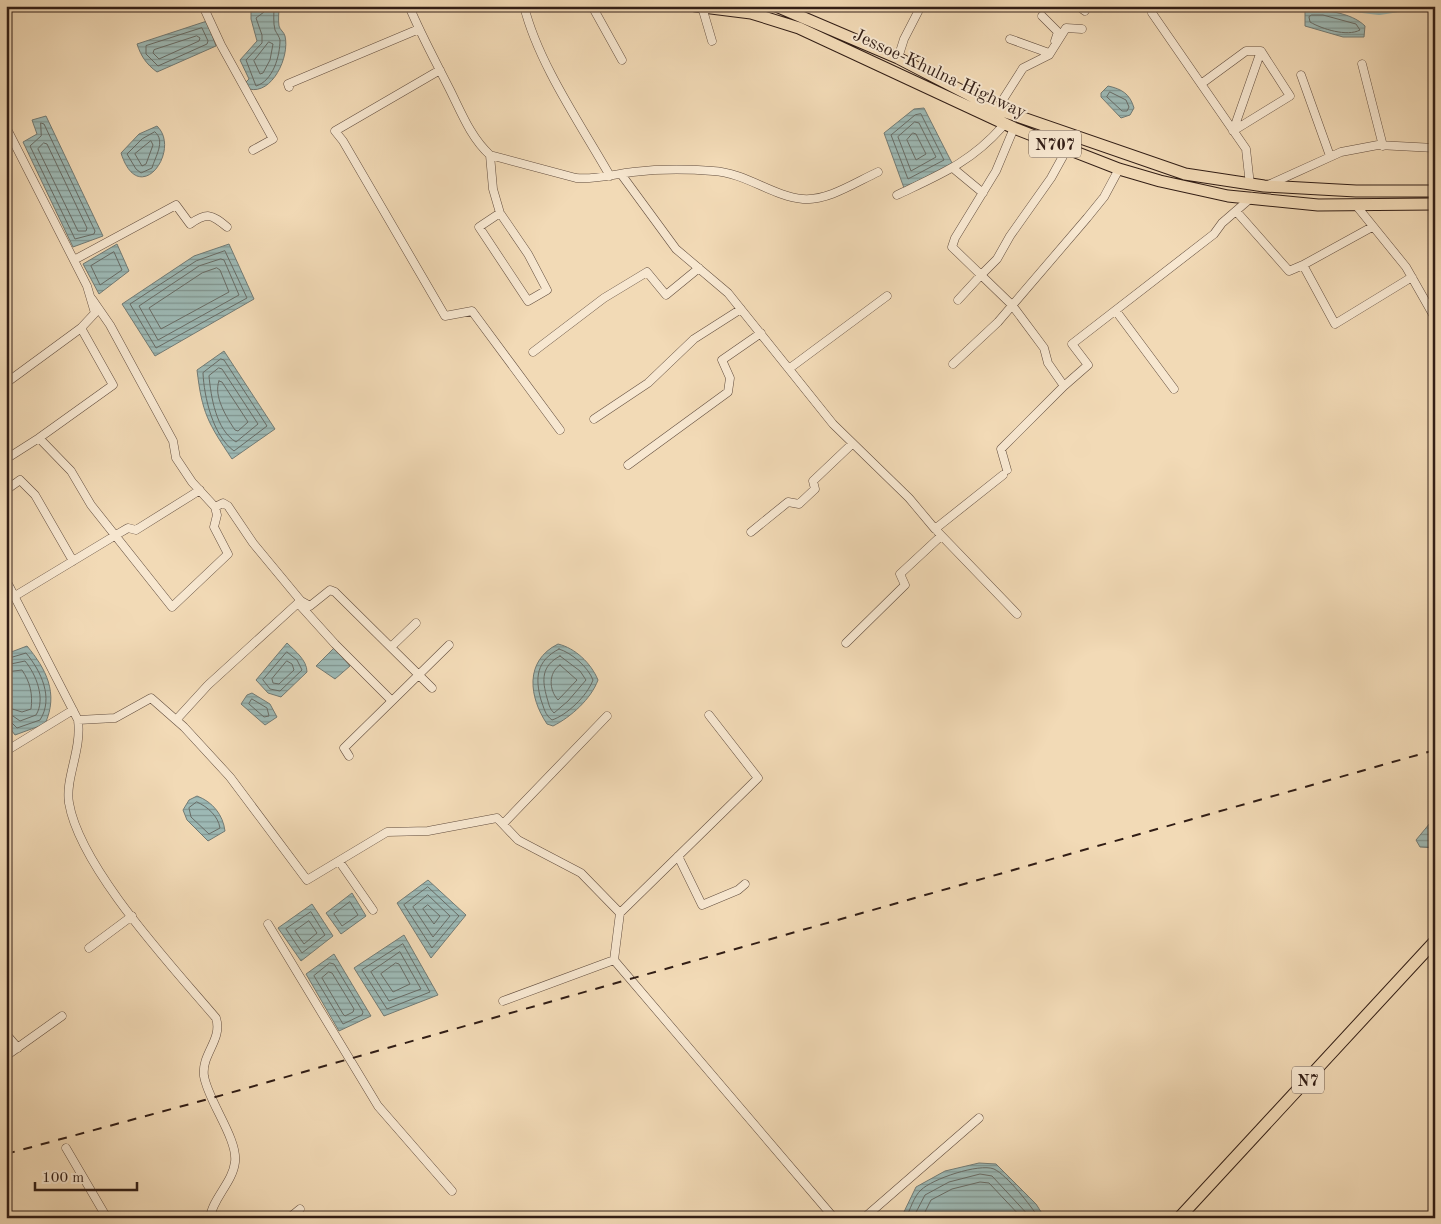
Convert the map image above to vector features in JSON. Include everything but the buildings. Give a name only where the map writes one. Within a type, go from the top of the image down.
[{"type":"highway","name":"Jessoe-Khulna Highway","points":[[695,6],[751,12],[799,28],[1014,128],[1119,169],[1160,181],[1228,196],[1318,205],[1435,204]]},
{"type":"highway","name":"Jessoe-Khulna Highway","points":[[776,6],[898,58],[997,109],[1185,174],[1264,186],[1356,191],[1435,191]]},
{"type":"highway","name":"N7","points":[[1179,1218],[1434,942]]},
{"type":"street","points":[[202,6],[221,45],[273,139],[253,150]]},
{"type":"street","points":[[409,6],[418,29],[473,135],[480,146],[490,155],[576,178],[590,179],[621,174],[712,170],[735,173],[774,190],[803,199],[824,196],[878,172]]},
{"type":"street","points":[[524,6],[530,28],[556,80],[610,176]]},
{"type":"street","points":[[592,6],[622,60]]},
{"type":"street","points":[[898,58],[904,39],[920,6]]},
{"type":"street","points":[[1078,6],[1085,12]]},
{"type":"street","points":[[702,7],[712,41]]},
{"type":"street","points":[[1152,13],[1246,149],[1250,185]]},
{"type":"street","points":[[1042,16],[1058,32],[1049,55]]},
{"type":"street","points":[[997,109],[1024,68],[1049,55],[1066,28],[1082,29]]},
{"type":"street","points":[[289,87],[288,84],[418,29]]},
{"type":"street","points":[[1010,39],[1049,55]]},
{"type":"street","points":[[1201,84],[1246,51],[1261,50]]},
{"type":"street","points":[[1233,131],[1290,96],[1261,50]]},
{"type":"street","points":[[1233,131],[1261,50]]},
{"type":"street","points":[[1362,64],[1384,146]]},
{"type":"street","points":[[440,70],[334,130],[343,140],[384,215],[446,316],[472,311],[560,430]]},
{"type":"street","points":[[1302,75],[1330,156]]},
{"type":"street","points":[[6,127],[92,299],[110,325],[173,441],[176,458],[215,507],[217,515],[214,527],[228,554],[172,607],[91,505],[71,471],[39,438]]},
{"type":"street","points":[[897,195],[954,169],[984,147],[1002,127]]},
{"type":"street","points":[[1014,128],[996,171],[955,238],[952,247],[1012,305],[1044,348],[1048,363],[1064,386]]},
{"type":"street","points":[[1264,186],[1341,152],[1384,146],[1435,148]]},
{"type":"street","points":[[958,300],[997,259],[1010,236],[1051,178],[1067,149]]},
{"type":"street","points":[[490,155],[493,189],[500,213],[528,254],[548,290],[528,301],[479,227],[500,213]]},
{"type":"street","points":[[954,169],[983,193]]},
{"type":"street","points":[[953,364],[998,322],[1104,197],[1119,169]]},
{"type":"street","points":[[621,174],[676,249],[728,293],[833,424],[909,498],[941,536],[1017,614]]},
{"type":"street","points":[[935,529],[1005,473],[1001,449],[1064,386],[1088,365],[1072,344],[1214,234],[1222,223],[1252,197]]},
{"type":"street","points":[[1354,204],[1412,277],[1435,318]]},
{"type":"street","points":[[74,260],[176,205],[190,224],[202,216],[214,217],[227,227]]},
{"type":"street","points":[[1236,211],[1289,271],[1372,227]]},
{"type":"street","points":[[1303,265],[1335,324],[1412,277]]},
{"type":"street","points":[[533,352],[604,298],[646,272],[666,295],[699,268]]},
{"type":"street","points":[[790,368],[887,296]]},
{"type":"street","points":[[6,383],[82,328],[95,313],[92,299]]},
{"type":"street","points":[[594,419],[648,383],[694,338],[741,309]]},
{"type":"street","points":[[1116,311],[1174,389]]},
{"type":"street","points":[[6,459],[113,385],[82,328]]},
{"type":"street","points":[[628,465],[728,392],[730,378],[722,360],[762,334]]},
{"type":"street","points":[[751,532],[788,502],[799,504],[815,489],[813,481],[852,444]]},
{"type":"street","points":[[6,490],[20,480],[30,490],[73,561]]},
{"type":"street","points":[[15,596],[128,528],[136,530],[200,490]]},
{"type":"street","points":[[215,507],[223,503],[228,506],[259,550],[306,606],[310,606],[330,590],[335,592],[432,688]]},
{"type":"street","points":[[846,643],[905,585],[900,574],[941,536]]},
{"type":"street","points":[[6,580],[78,720],[79,743],[68,800],[78,834],[132,916],[216,1018],[218,1027],[216,1040],[203,1065],[205,1080],[231,1142],[235,1162],[210,1218]]},
{"type":"street","points":[[176,720],[208,685],[299,603],[335,644],[390,700],[393,700]]},
{"type":"street","points":[[391,647],[416,623]]},
{"type":"street","points":[[349,756],[344,748],[449,645]]},
{"type":"street","points":[[78,720],[115,718],[151,698],[176,720],[230,777],[308,880],[387,832],[428,831],[497,818],[518,840],[581,873],[620,913]]},
{"type":"street","points":[[6,750],[73,710]]},
{"type":"street","points":[[709,715],[758,778],[620,913],[614,960],[834,1218]]},
{"type":"street","points":[[503,824],[607,716]]},
{"type":"street","points":[[678,856],[702,905],[738,890],[745,884]]},
{"type":"street","points":[[339,861],[373,910]]},
{"type":"street","points":[[89,948],[132,916]]},
{"type":"street","points":[[268,924],[378,1106],[452,1191]]},
{"type":"street","points":[[1434,942],[1435,963]]},
{"type":"street","points":[[503,1001],[614,960]]},
{"type":"street","points":[[6,1056],[62,1016]]},
{"type":"street","points":[[6,1034],[18,1048]]},
{"type":"street","points":[[864,1218],[979,1118]]},
{"type":"street","points":[[66,1148],[107,1218]]},
{"type":"street","points":[[289,1218],[300,1210]]},
{"type":"water","points":[[279,6],[279,26],[285,36],[285,54],[278,73],[272,80],[265,86],[249,89],[246,82],[249,79],[240,60],[257,41],[251,19],[251,10]]},
{"type":"water","points":[[1305,9],[1329,11],[1359,21],[1365,26],[1364,37],[1343,37],[1305,26]]},
{"type":"water","points":[[207,21],[216,46],[157,72],[147,63],[140,52],[137,44]]},
{"type":"water","points":[[1108,86],[1128,96],[1134,108],[1130,115],[1121,118],[1101,97],[1101,93]]},
{"type":"water","points":[[924,108],[952,163],[904,188],[884,133],[914,109]]},
{"type":"water","points":[[46,116],[103,236],[73,247],[23,142],[37,134],[32,120]]},
{"type":"water","points":[[157,126],[163,136],[164,148],[161,160],[155,170],[147,176],[138,176],[129,169],[121,153],[139,134]]},
{"type":"water","points":[[117,244],[129,271],[99,294],[83,264]]},
{"type":"water","points":[[229,244],[254,299],[155,356],[122,304],[194,256]]},
{"type":"water","points":[[224,351],[275,429],[232,459],[207,417],[201,397],[197,370]]},
{"type":"water","points":[[287,643],[303,660],[307,672],[281,697],[268,693],[256,680]]},
{"type":"water","points":[[558,644],[582,657],[598,680],[591,694],[580,707],[567,718],[553,726],[547,724],[541,714],[536,702],[533,680],[539,660],[547,651]]},
{"type":"water","points":[[27,646],[45,673],[51,702],[45,724],[15,735],[6,723],[6,654]]},
{"type":"water","points":[[334,648],[350,666],[335,679],[316,666]]},
{"type":"water","points":[[252,693],[270,704],[277,717],[265,725],[241,704],[247,695]]},
{"type":"water","points":[[197,796],[212,805],[224,825],[225,831],[208,841],[187,820],[183,810],[189,800]]},
{"type":"water","points":[[1435,817],[1435,848],[1420,847],[1416,840]]},
{"type":"water","points":[[428,880],[466,915],[431,958],[397,903]]},
{"type":"water","points":[[352,893],[366,916],[341,934],[326,913]]},
{"type":"water","points":[[312,904],[333,936],[301,961],[278,928]]},
{"type":"water","points":[[404,935],[438,995],[384,1016],[354,968]]},
{"type":"water","points":[[334,954],[371,1016],[339,1031],[306,974]]},
{"type":"water","points":[[979,1163],[996,1164],[1036,1204],[1045,1218],[901,1218],[916,1187],[945,1171]]},
{"type":"waterway","points":[[1355,6],[1379,9],[1398,6]]},
{"type":"railway","points":[[6,1154],[212,1098],[1435,750]]}]
